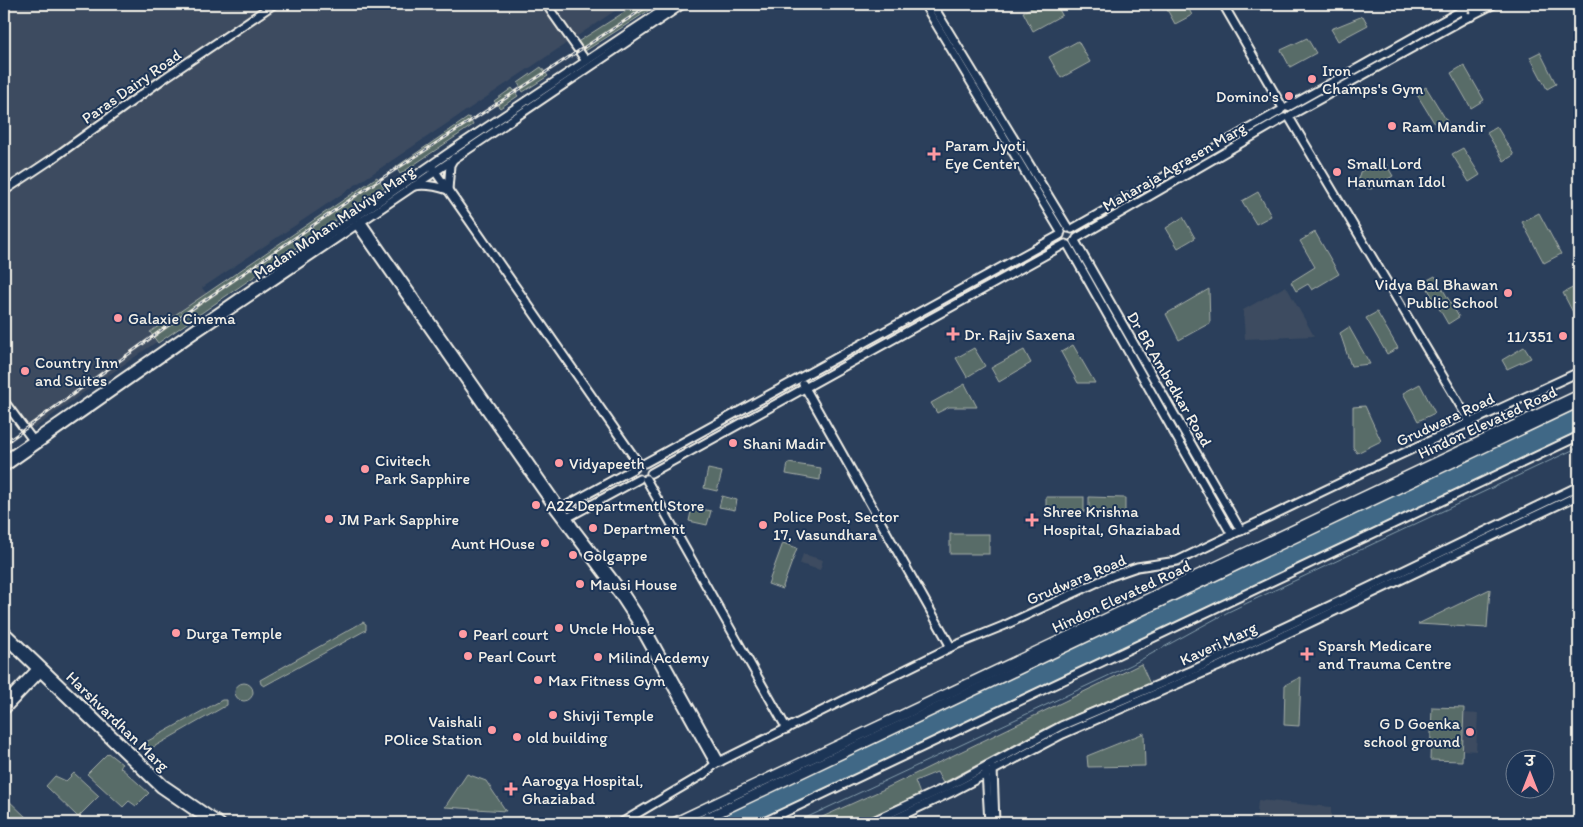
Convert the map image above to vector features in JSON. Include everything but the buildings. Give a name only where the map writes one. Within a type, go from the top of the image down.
[{"type":"highway","name":"Hindon Elevated Road","points":[[674,823],[1579,395]]},
{"type":"highway","name":"Hindon Elevated Road","points":[[696,823],[1579,402]]},
{"type":"street","name":"Paras Dairy Road","points":[[4,191],[274,4]]},
{"type":"street","points":[[546,4],[586,61]]},
{"type":"street","name":"Madan Mohan Malviya Marg","points":[[4,468],[34,442],[586,61],[672,4]]},
{"type":"street","name":"Madan Mohan Malviya Marg","points":[[4,460],[127,380],[412,186],[433,168],[454,157],[683,4]]},
{"type":"street","points":[[924,4],[1061,234],[1061,240],[1066,244]]},
{"type":"street","points":[[565,519],[1076,240],[1076,234],[1070,228],[932,4]]},
{"type":"street","points":[[1223,4],[1284,109],[1280,114],[1288,117],[1470,422]]},
{"type":"street","name":"Maharaja Agrasen Marg","points":[[1070,228],[1284,109],[1470,10],[1494,4]]},
{"type":"street","name":"Maharaja Agrasen Marg","points":[[1076,240],[1470,10]]},
{"type":"street","points":[[448,190],[450,165],[454,157]]},
{"type":"street","points":[[433,168],[639,465],[649,466],[645,477],[787,729]]},
{"type":"street","points":[[412,186],[430,185],[448,190]]},
{"type":"street","points":[[359,222],[565,519],[625,594],[640,617],[718,763]]},
{"type":"street","points":[[558,509],[800,378],[1070,228]]},
{"type":"street","name":"Dr BR Ambedkar Road","points":[[1076,240],[1241,531]]},
{"type":"street","name":"Dr BR Ambedkar Road","points":[[1066,244],[1232,535]]},
{"type":"street","name":"Grudwara Road","points":[[621,823],[704,774],[718,763],[951,647],[1003,626],[1111,576],[1137,567],[1177,561],[1579,372]]},
{"type":"street","points":[[800,378],[951,647]]},
{"type":"street","points":[[4,401],[34,442]]},
{"type":"street","points":[[762,823],[1579,436]]},
{"type":"street","points":[[639,465],[635,476],[645,477]]},
{"type":"street","name":"Kaveri Marg","points":[[868,823],[989,769],[1061,726],[1193,670],[1579,486]]},
{"type":"street","name":"Kaveri Marg","points":[[886,823],[989,769],[1063,734],[1217,667],[1579,495]]},
{"type":"street","name":"Harshvardhan Marg","points":[[4,630],[40,669]]},
{"type":"street","name":"Harshvardhan Marg","points":[[4,638],[40,669],[126,751],[160,788],[212,823]]},
{"type":"street","points":[[4,703],[40,669]]},
{"type":"street","points":[[4,711],[40,669]]},
{"type":"street","name":"Harshvardhan Marg","points":[[136,761],[164,784],[221,823]]},
{"type":"street","points":[[989,769],[989,823]]},
{"type":"street","points":[[989,769],[995,823]]},
{"type":"shaded area","points":[[625,4],[202,288],[214,302],[35,428],[27,425],[4,394],[4,5]]},
{"type":"shaded area","points":[[1286,286],[1314,336],[1245,339],[1243,310]]},
{"type":"shaded area","points":[[1579,404],[1579,433],[752,823],[689,823]]},
{"type":"shaded area","points":[[803,554],[823,560],[820,570],[800,564]]},
{"type":"shaded area","name":"G D Goenka school ground","points":[[1464,713],[1478,714],[1476,751],[1463,750]]},
{"type":"shaded area","points":[[1258,800],[1331,807],[1331,823],[1256,823]]},
{"type":"green space","points":[[637,4],[659,4],[582,53],[576,43]]},
{"type":"green space","points":[[1039,4],[1056,4],[1062,15],[1033,31],[1023,12]]},
{"type":"green space","points":[[1164,4],[1186,4],[1192,15],[1175,24]]},
{"type":"green space","points":[[1363,16],[1368,25],[1338,41],[1331,29]]},
{"type":"green space","points":[[1307,38],[1316,53],[1290,67],[1281,50]]},
{"type":"green space","points":[[1078,41],[1090,62],[1061,78],[1049,57]]},
{"type":"green space","points":[[1540,52],[1556,84],[1547,89],[1530,57]]},
{"type":"green space","points":[[1464,65],[1484,100],[1471,108],[1451,73]]},
{"type":"green space","points":[[541,67],[548,76],[523,92],[518,83]]},
{"type":"green space","points":[[1426,87],[1448,123],[1438,129],[1416,93]]},
{"type":"green space","points":[[512,88],[518,96],[500,108],[494,101]]},
{"type":"green space","points":[[469,117],[473,125],[400,174],[396,167]]},
{"type":"green space","points":[[1497,127],[1514,155],[1504,161],[1487,133]]},
{"type":"green space","points":[[1463,148],[1480,175],[1469,182],[1452,154]]},
{"type":"green space","points":[[1383,159],[1393,176],[1371,189],[1363,187],[1357,190],[1353,183],[1358,180],[1360,172]]},
{"type":"green space","points":[[377,177],[384,187],[158,343],[150,332]]},
{"type":"green space","points":[[1258,192],[1271,216],[1256,224],[1242,201]]},
{"type":"green space","points":[[1539,213],[1561,254],[1544,263],[1522,222]]},
{"type":"green space","points":[[1183,217],[1195,238],[1178,248],[1166,228]]},
{"type":"green space","points":[[1315,232],[1339,274],[1312,290],[1308,284],[1296,291],[1291,282],[1315,267],[1300,241]]},
{"type":"green space","points":[[1435,276],[1459,317],[1448,324],[1424,282]]},
{"type":"green space","points":[[1578,285],[1579,288],[1579,324],[1563,293]]},
{"type":"green space","points":[[1209,289],[1210,323],[1179,340],[1166,314]]},
{"type":"green space","points":[[1377,312],[1398,348],[1387,354],[1366,318]]},
{"type":"green space","points":[[1349,327],[1370,364],[1351,366],[1340,333]]},
{"type":"green space","points":[[1073,345],[1095,383],[1078,383],[1061,352]]},
{"type":"green space","points":[[1524,347],[1531,358],[1507,369],[1502,360]]},
{"type":"green space","points":[[974,348],[985,366],[967,377],[956,358]]},
{"type":"green space","points":[[1024,350],[1031,363],[999,382],[991,368]]},
{"type":"green space","points":[[965,384],[977,407],[949,407],[937,413],[931,403]]},
{"type":"green space","points":[[1420,384],[1435,413],[1418,421],[1403,393]]},
{"type":"green space","points":[[1365,406],[1381,441],[1357,453],[1353,447],[1353,407]]},
{"type":"green space","points":[[788,463],[821,468],[820,480],[786,474]]},
{"type":"green space","points":[[708,469],[722,472],[717,491],[704,488]]},
{"type":"green space","points":[[722,496],[737,500],[735,510],[719,507]]},
{"type":"green space","points":[[1046,497],[1084,497],[1084,512],[1046,512]]},
{"type":"green space","points":[[1089,497],[1125,498],[1125,513],[1089,512]]},
{"type":"green space","points":[[692,507],[711,511],[707,525],[689,521]]},
{"type":"green space","points":[[950,534],[989,534],[989,554],[950,554]]},
{"type":"green space","points":[[783,543],[797,548],[782,589],[768,584]]},
{"type":"green space","points":[[1490,589],[1487,628],[1418,624]]},
{"type":"green space","points":[[363,622],[366,624],[366,630],[264,686],[261,684],[260,680]]},
{"type":"green space","points":[[1141,664],[1150,684],[1048,727],[943,783],[937,772],[915,781],[920,794],[858,823],[809,823],[882,790]]},
{"type":"green space","points":[[1301,677],[1299,726],[1284,725],[1285,685]]},
{"type":"green space","points":[[244,683],[252,688],[253,692],[248,700],[244,701],[236,696],[235,692],[240,684]]},
{"type":"green space","points":[[222,700],[227,700],[227,705],[150,749],[146,742]]},
{"type":"green space","points":[[1432,707],[1464,708],[1462,761],[1430,760]]},
{"type":"green space","points":[[1144,733],[1145,766],[1088,767],[1087,756]]},
{"type":"green space","points":[[108,753],[122,764],[120,767],[149,793],[136,806],[129,801],[123,807],[87,774]]},
{"type":"green space","points":[[74,773],[99,796],[78,817],[46,786],[55,776],[66,781]]},
{"type":"green space","points":[[467,774],[486,781],[506,811],[445,807]]},
{"type":"green space","points":[[4,796],[29,820],[25,823],[4,823]]},
{"type":"waterway","points":[[795,823],[1131,665],[1228,612],[1579,447]]},
{"type":"railway","points":[[4,444],[173,322],[370,186],[651,4]]},
{"type":"place","name":"Iron Champs's Gym","points":[[1312,79]]},
{"type":"place","name":"Domino's","points":[[1289,96]]},
{"type":"place","name":"Ram Mandir","points":[[1392,126]]},
{"type":"place","name":"Param Jyoti Eye Center","points":[[934,154]]},
{"type":"place","name":"Small Lord Hanuman Idol","points":[[1337,172]]},
{"type":"place","name":"Vidya Bal Bhawan Public School","points":[[1508,293]]},
{"type":"place","name":"Galaxie Cinema","points":[[118,318]]},
{"type":"place","name":"Dr. Rajiv Saxena","points":[[953,334]]},
{"type":"place","name":"11/351","points":[[1563,336]]},
{"type":"place","name":"Country Inn and Suites","points":[[25,371]]},
{"type":"place","name":"Shani Madir","points":[[733,443]]},
{"type":"place","name":"Vidyapeeth","points":[[559,463]]},
{"type":"place","name":"Civitech Park Sapphire","points":[[365,469]]},
{"type":"place","name":"A2Z Departmentl Store","points":[[536,505]]},
{"type":"place","name":"JM Park Sapphire","points":[[329,519]]},
{"type":"place","name":"Shree Krishna Hospital, Ghaziabad","points":[[1032,520]]},
{"type":"place","name":"Police Post, Sector 17, Vasundhara","points":[[763,525]]},
{"type":"place","name":"Department","points":[[593,528]]},
{"type":"place","name":"Aunt HOuse","points":[[545,543]]},
{"type":"place","name":"Golgappe","points":[[573,555]]},
{"type":"place","name":"Mausi House","points":[[580,584]]},
{"type":"place","name":"Uncle House","points":[[559,628]]},
{"type":"place","name":"Durga Temple","points":[[176,633]]},
{"type":"place","name":"Pearl court","points":[[463,634]]},
{"type":"place","name":"Sparsh Medicare and Trauma Centre","points":[[1307,654]]},
{"type":"place","name":"Pearl Court","points":[[468,656]]},
{"type":"place","name":"Milind Acdemy","points":[[598,657]]},
{"type":"place","name":"Max Fitness Gym","points":[[538,680]]},
{"type":"place","name":"Shivji Temple","points":[[553,715]]},
{"type":"place","name":"Vaishali POlice Station","points":[[492,730]]},
{"type":"place","name":"G D Goenka school ground","points":[[1470,732]]},
{"type":"place","name":"old building","points":[[517,737]]},
{"type":"place","name":"Aarogya Hospital, Ghaziabad","points":[[511,789]]}]
